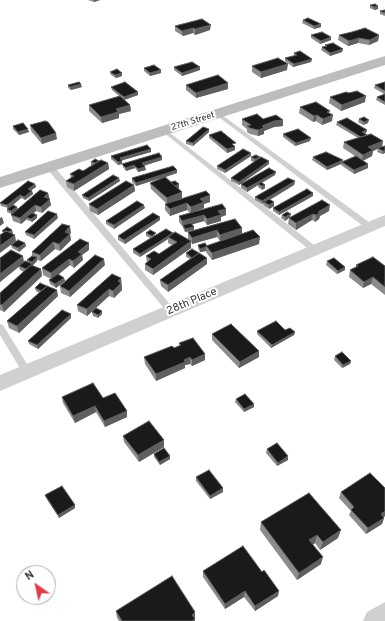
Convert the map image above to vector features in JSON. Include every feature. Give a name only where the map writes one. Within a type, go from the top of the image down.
[{"type":"street","name":"27th Street","points":[[0,183],[385,60]]},
{"type":"street","name":"28th Place","points":[[0,383],[377,224]]},
{"type":"street","points":[[376,621],[385,615]]},
{"type":"lane","points":[[218,114],[377,224]]},
{"type":"lane","points":[[165,131],[316,250]]},
{"type":"lane","points":[[50,168],[171,311]]},
{"type":"lane","points":[[0,327],[27,372]]},
{"type":"building","points":[[375,4],[378,6],[374,7],[370,5]]},
{"type":"building","points":[[308,18],[321,24],[314,26],[303,20]]},
{"type":"building","points":[[202,19],[211,25],[182,31],[175,26]]},
{"type":"building","points":[[365,28],[379,35],[370,40],[359,38],[349,41],[339,35],[352,32]]},
{"type":"building","points":[[322,32],[331,37],[321,41],[311,35]]},
{"type":"building","points":[[333,43],[343,49],[330,53],[322,47],[327,46],[325,45]]},
{"type":"building","points":[[300,51],[312,59],[294,64],[285,58],[297,55],[294,53]]},
{"type":"building","points":[[278,58],[288,64],[261,72],[252,66]]},
{"type":"building","points":[[192,62],[200,67],[182,73],[174,67]]},
{"type":"building","points":[[154,65],[161,70],[150,73],[144,68]]},
{"type":"building","points":[[117,69],[122,73],[115,75],[110,72]]},
{"type":"building","points":[[218,75],[228,83],[196,93],[186,85]]},
{"type":"building","points":[[79,82],[81,84],[70,87],[68,85]]},
{"type":"building","points":[[125,82],[138,92],[124,97],[111,87]]},
{"type":"building","points":[[385,82],[385,91],[375,85]]},
{"type":"building","points":[[357,91],[366,96],[342,105],[330,97],[346,92],[349,93]]},
{"type":"building","points":[[385,94],[385,102],[377,97]]},
{"type":"building","points":[[120,96],[130,105],[116,109],[118,112],[101,117],[89,105]]},
{"type":"building","points":[[316,102],[330,111],[327,112],[333,115],[323,119],[317,115],[314,116],[300,107]]},
{"type":"building","points":[[257,114],[263,119],[276,115],[283,120],[274,121],[262,126],[264,128],[258,130],[247,126],[251,125],[242,119]]},
{"type":"building","points":[[364,117],[369,120],[364,122],[359,119]]},
{"type":"building","points":[[347,118],[367,130],[362,132],[367,135],[361,137],[337,122]]},
{"type":"building","points":[[45,121],[48,122],[56,133],[41,138],[30,125]]},
{"type":"building","points":[[23,123],[28,129],[18,132],[13,126]]},
{"type":"building","points":[[203,127],[209,129],[193,143],[186,141]]},
{"type":"building","points":[[298,129],[311,138],[296,143],[283,134]]},
{"type":"building","points":[[221,131],[236,143],[232,144],[235,147],[227,149],[209,135]]},
{"type":"building","points":[[371,134],[383,141],[368,147],[373,150],[363,155],[344,142]]},
{"type":"building","points":[[147,145],[151,149],[120,158],[122,161],[118,162],[111,156]]},
{"type":"building","points":[[385,146],[385,150],[383,151],[378,148]]},
{"type":"building","points":[[243,149],[251,153],[225,170],[217,166]]},
{"type":"building","points":[[326,152],[343,160],[327,167],[313,157]]},
{"type":"building","points":[[159,153],[162,157],[142,163],[145,167],[138,169],[134,165],[126,168],[122,164]]},
{"type":"building","points":[[256,155],[260,157],[255,159],[251,157]]},
{"type":"building","points":[[356,156],[368,164],[354,170],[342,162]]},
{"type":"building","points":[[261,157],[269,161],[239,182],[231,178]]},
{"type":"building","points":[[95,159],[99,161],[95,163],[91,162]]},
{"type":"building","points":[[101,160],[108,163],[74,184],[66,181],[74,176],[70,174],[79,169],[83,171]]},
{"type":"building","points":[[173,166],[177,170],[136,183],[132,178]]},
{"type":"building","points":[[269,168],[276,172],[247,188],[241,184]]},
{"type":"building","points":[[113,175],[119,178],[88,198],[82,195]]},
{"type":"building","points":[[165,177],[182,192],[167,198],[150,183]]},
{"type":"building","points":[[288,178],[295,181],[262,201],[255,197]]},
{"type":"building","points":[[28,181],[35,184],[28,189],[32,191],[24,197],[20,195],[7,205],[0,203]]},
{"type":"building","points":[[126,181],[134,185],[97,209],[89,204]]},
{"type":"building","points":[[175,181],[179,184],[175,186],[171,182]]},
{"type":"building","points":[[261,182],[265,185],[262,186],[258,184]]},
{"type":"building","points":[[307,189],[313,193],[279,212],[273,208]]},
{"type":"building","points":[[40,190],[48,193],[44,197],[50,199],[41,207],[35,205],[20,218],[11,215]]},
{"type":"building","points":[[206,191],[210,195],[200,199],[204,202],[191,207],[187,203],[170,209],[165,204]]},
{"type":"building","points":[[269,199],[274,202],[269,205],[264,202]]},
{"type":"building","points":[[322,200],[330,205],[318,212],[320,213],[316,215],[313,214],[296,223],[289,218]]},
{"type":"building","points":[[137,201],[144,205],[114,225],[106,221]]},
{"type":"building","points":[[222,204],[226,209],[218,211],[221,215],[207,219],[204,215],[182,221],[179,216]]},
{"type":"building","points":[[13,205],[17,207],[11,211],[7,209]]},
{"type":"building","points":[[48,211],[57,214],[34,235],[25,232]]},
{"type":"building","points":[[287,212],[291,214],[285,217],[282,215]]},
{"type":"building","points":[[32,213],[37,215],[31,219],[26,217]]},
{"type":"building","points":[[153,213],[160,217],[124,240],[118,236]]},
{"type":"building","points":[[235,219],[242,228],[220,235],[217,230],[192,238],[188,232]]},
{"type":"building","points":[[191,223],[194,227],[185,229],[183,225]]},
{"type":"building","points":[[62,224],[70,226],[65,232],[70,234],[59,244],[53,242],[40,255],[32,252]]},
{"type":"building","points":[[7,227],[12,230],[9,232],[2,231]]},
{"type":"building","points":[[166,229],[173,233],[140,254],[133,249]]},
{"type":"building","points":[[150,230],[156,233],[152,236],[146,233]]},
{"type":"building","points":[[253,230],[260,237],[212,253],[206,246]]},
{"type":"building","points":[[6,231],[15,235],[0,246],[0,235]]},
{"type":"building","points":[[175,232],[191,241],[153,269],[145,264],[151,259],[146,256],[154,251],[159,254],[177,242],[168,237]]},
{"type":"building","points":[[80,239],[89,243],[78,252],[82,254],[73,261],[69,259],[51,273],[42,268]]},
{"type":"building","points":[[18,240],[25,243],[18,248],[11,245]]},
{"type":"building","points":[[205,243],[207,246],[200,249],[198,245]]},
{"type":"building","points":[[192,249],[199,253],[192,258],[186,253]]},
{"type":"building","points":[[11,250],[23,256],[0,274],[0,258]]},
{"type":"building","points":[[199,253],[207,258],[168,285],[160,280]]},
{"type":"building","points":[[95,255],[104,259],[69,291],[60,286]]},
{"type":"building","points":[[32,256],[37,257],[32,262],[27,260]]},
{"type":"building","points":[[373,257],[385,266],[385,287],[373,277],[364,282],[350,270],[358,266],[356,265]]},
{"type":"building","points":[[334,258],[345,267],[338,271],[327,261]]},
{"type":"building","points":[[25,261],[33,264],[26,269],[19,266]]},
{"type":"building","points":[[31,265],[41,269],[2,305],[0,304],[0,293]]},
{"type":"building","points":[[58,274],[64,278],[55,284],[49,280]]},
{"type":"building","points":[[112,274],[121,278],[118,281],[121,283],[113,291],[109,289],[87,309],[77,305]]},
{"type":"building","points":[[40,283],[47,286],[41,291],[35,288]]},
{"type":"building","points":[[47,286],[57,290],[17,326],[7,321]]},
{"type":"building","points":[[96,308],[102,311],[98,315],[92,312]]},
{"type":"building","points":[[62,310],[71,314],[37,345],[28,341]]},
{"type":"building","points":[[276,321],[285,330],[290,328],[295,332],[272,345],[257,331]]},
{"type":"building","points":[[231,324],[259,351],[240,362],[212,334]]},
{"type":"building","points":[[193,338],[205,354],[192,360],[190,357],[184,360],[185,362],[156,374],[144,357],[172,346],[174,348],[181,345],[179,343]]},
{"type":"building","points":[[342,352],[351,361],[343,365],[335,356]]},
{"type":"building","points":[[93,383],[103,398],[115,393],[127,411],[104,421],[95,406],[73,416],[62,397]]},
{"type":"building","points":[[245,394],[254,404],[244,409],[236,399]]},
{"type":"building","points":[[149,421],[164,440],[138,455],[123,436]]},
{"type":"building","points":[[277,443],[288,456],[278,463],[267,449]]},
{"type":"building","points":[[164,448],[170,456],[159,462],[154,454]]},
{"type":"building","points":[[209,470],[223,488],[210,496],[196,477]]},
{"type":"building","points":[[370,473],[385,488],[385,511],[381,514],[384,518],[368,528],[351,510],[354,507],[341,492]]},
{"type":"building","points":[[62,486],[75,505],[58,515],[45,495]]},
{"type":"building","points":[[309,493],[341,530],[323,542],[317,535],[309,540],[323,557],[299,573],[261,522]]},
{"type":"building","points":[[243,546],[262,572],[264,570],[279,591],[255,606],[245,591],[225,604],[203,571]]},
{"type":"building","points":[[172,576],[195,612],[192,615],[195,619],[192,621],[122,621],[116,611]]}]
